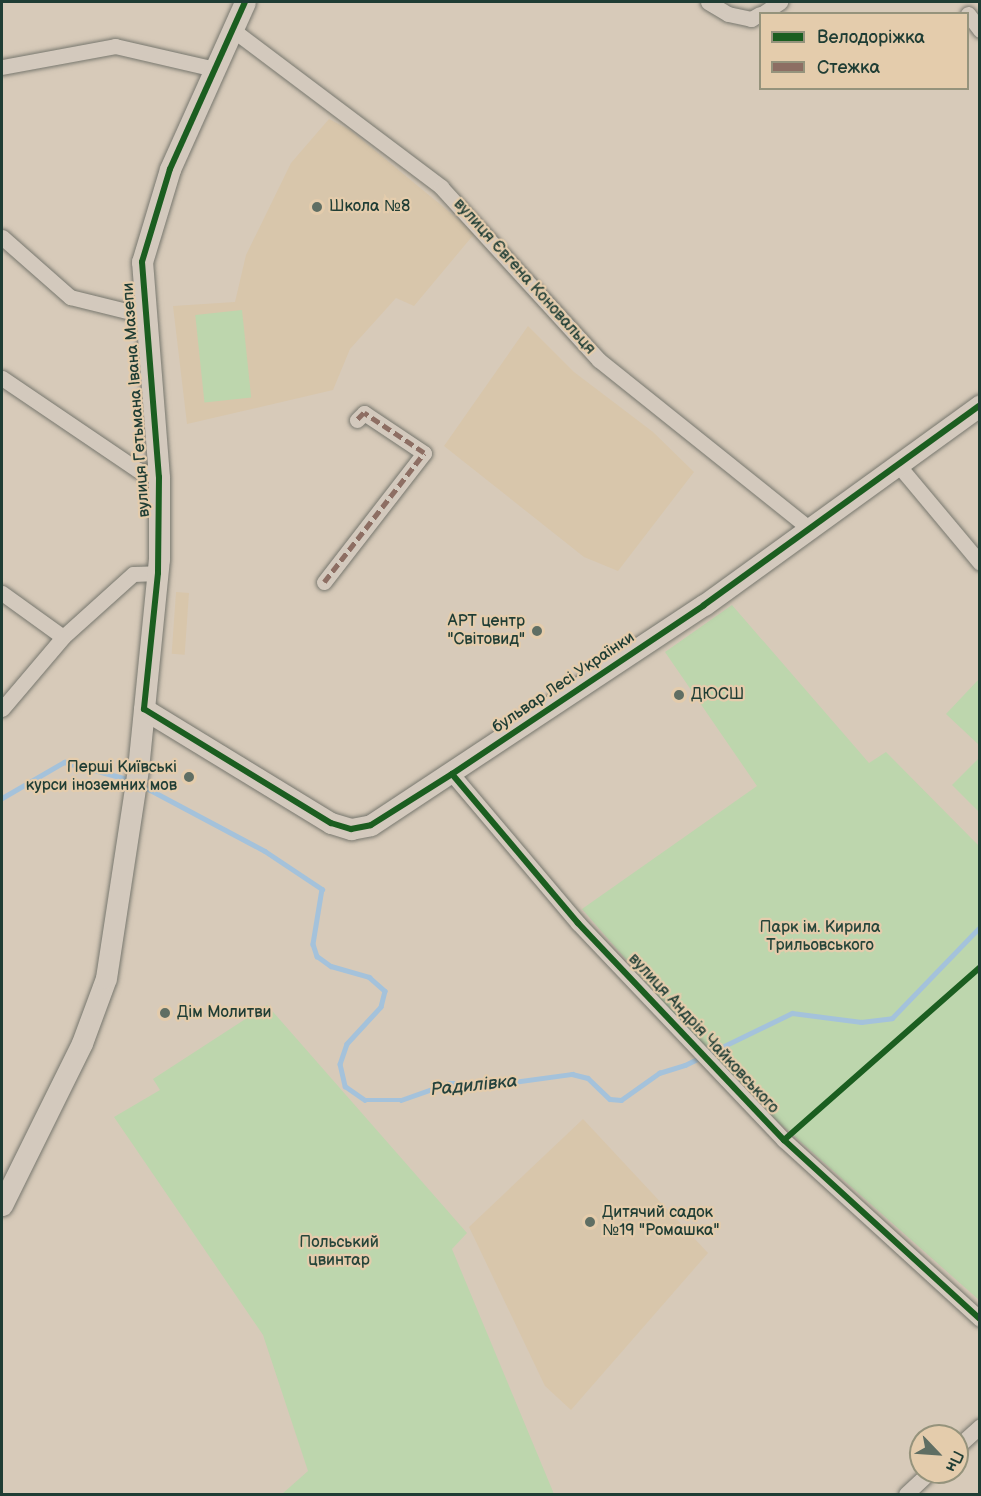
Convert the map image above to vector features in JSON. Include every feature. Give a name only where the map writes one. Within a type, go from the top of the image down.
[{"type":"main road","name":"вулиця Гетьмана Івана Мазепи","points":[[2,1205],[98,1007],[118,911],[135,795],[158,573],[159,477],[143,315],[142,262],[152,217],[245,2]]},
{"type":"main road","name":"бульвар Лесі Українки","points":[[144,709],[343,828],[371,825],[452,774],[810,529],[980,405]]},
{"type":"street","points":[[708,2],[728,14],[751,19],[759,15]]},
{"type":"street","points":[[764,12],[780,2]]},
{"type":"street","points":[[969,16],[980,30]]},
{"type":"street","name":"вулиця Євгена Коновальця","points":[[233,30],[441,187],[595,356],[810,529]]},
{"type":"street","points":[[2,67],[115,46],[216,69]]},
{"type":"street","points":[[2,237],[70,297],[143,315]]},
{"type":"street","points":[[2,378],[138,470],[159,477]]},
{"type":"street","points":[[324,582],[424,453],[364,413],[357,420]]},
{"type":"street","points":[[899,466],[980,563]]},
{"type":"street","points":[[2,709],[63,637],[133,574],[158,573]]},
{"type":"street","points":[[2,592],[63,637]]},
{"type":"street","name":"вулиця Андрія Чайковського","points":[[452,774],[578,923],[706,1053],[784,1140],[980,1319]]},
{"type":"shaded area","points":[[329,119],[350,130],[475,233],[414,306],[396,298],[350,349],[333,390],[187,424],[173,306],[235,302],[246,255],[291,163]]},
{"type":"shaded area","points":[[528,326],[574,372],[653,432],[694,472],[618,571],[584,557],[444,446]]},
{"type":"shaded area","points":[[176,592],[189,593],[185,655],[172,654]]},
{"type":"shaded area","points":[[583,1119],[708,1253],[571,1410],[545,1386],[469,1227]]},
{"type":"green space","points":[[242,310],[251,398],[204,402],[195,315]]},
{"type":"green space","name":"Парк ім. Кирила Трильовського","points":[[732,605],[869,763],[886,752],[979,846],[979,1300],[777,1121],[684,1026],[582,909],[757,786],[665,652]]},
{"type":"green space","points":[[979,679],[980,744],[979,745],[946,714]]},
{"type":"green space","points":[[979,758],[979,812],[952,785]]},
{"type":"green space","name":"Польський цвинтар","points":[[267,1005],[467,1233],[452,1249],[554,1494],[282,1494],[308,1471],[263,1335],[114,1117],[160,1090],[153,1079]]},
{"type":"waterway","name":"Радилівка","points":[[2,798],[64,762],[131,780]]},
{"type":"waterway","name":"Радилівка","points":[[141,785],[265,851],[322,889],[313,944],[317,956],[331,966],[369,977],[385,991],[381,1007],[347,1044],[340,1064],[345,1086],[365,1100],[401,1100],[449,1083],[498,1084],[572,1074],[588,1078],[610,1099],[621,1100],[659,1073],[685,1065],[792,1013],[861,1022],[892,1018],[980,927]]},
{"type":"marked path","points":[[324,582],[424,453],[364,413],[357,420]]},
{"type":"cycle path","points":[[245,2],[170,169],[142,262],[159,477],[158,573],[144,709],[331,823],[351,829],[371,825],[452,774],[704,605],[980,405]]},
{"type":"cycle path","points":[[452,774],[578,923],[784,1140],[980,1319]]},
{"type":"cycle path","points":[[784,1140],[980,967]]},
{"type":"place","name":"Школа №8","points":[[317,207]]},
{"type":"place","name":"АРТ центр \"Світовид\"","points":[[537,631]]},
{"type":"place","name":"ДЮСШ","points":[[679,695]]},
{"type":"place","name":"Перші Київські курси іноземних мов","points":[[189,777]]},
{"type":"place","name":"Дім Молитви","points":[[165,1013]]},
{"type":"place","name":"Дитячий садок №19 \"Ромашка\"","points":[[590,1222]]}]
